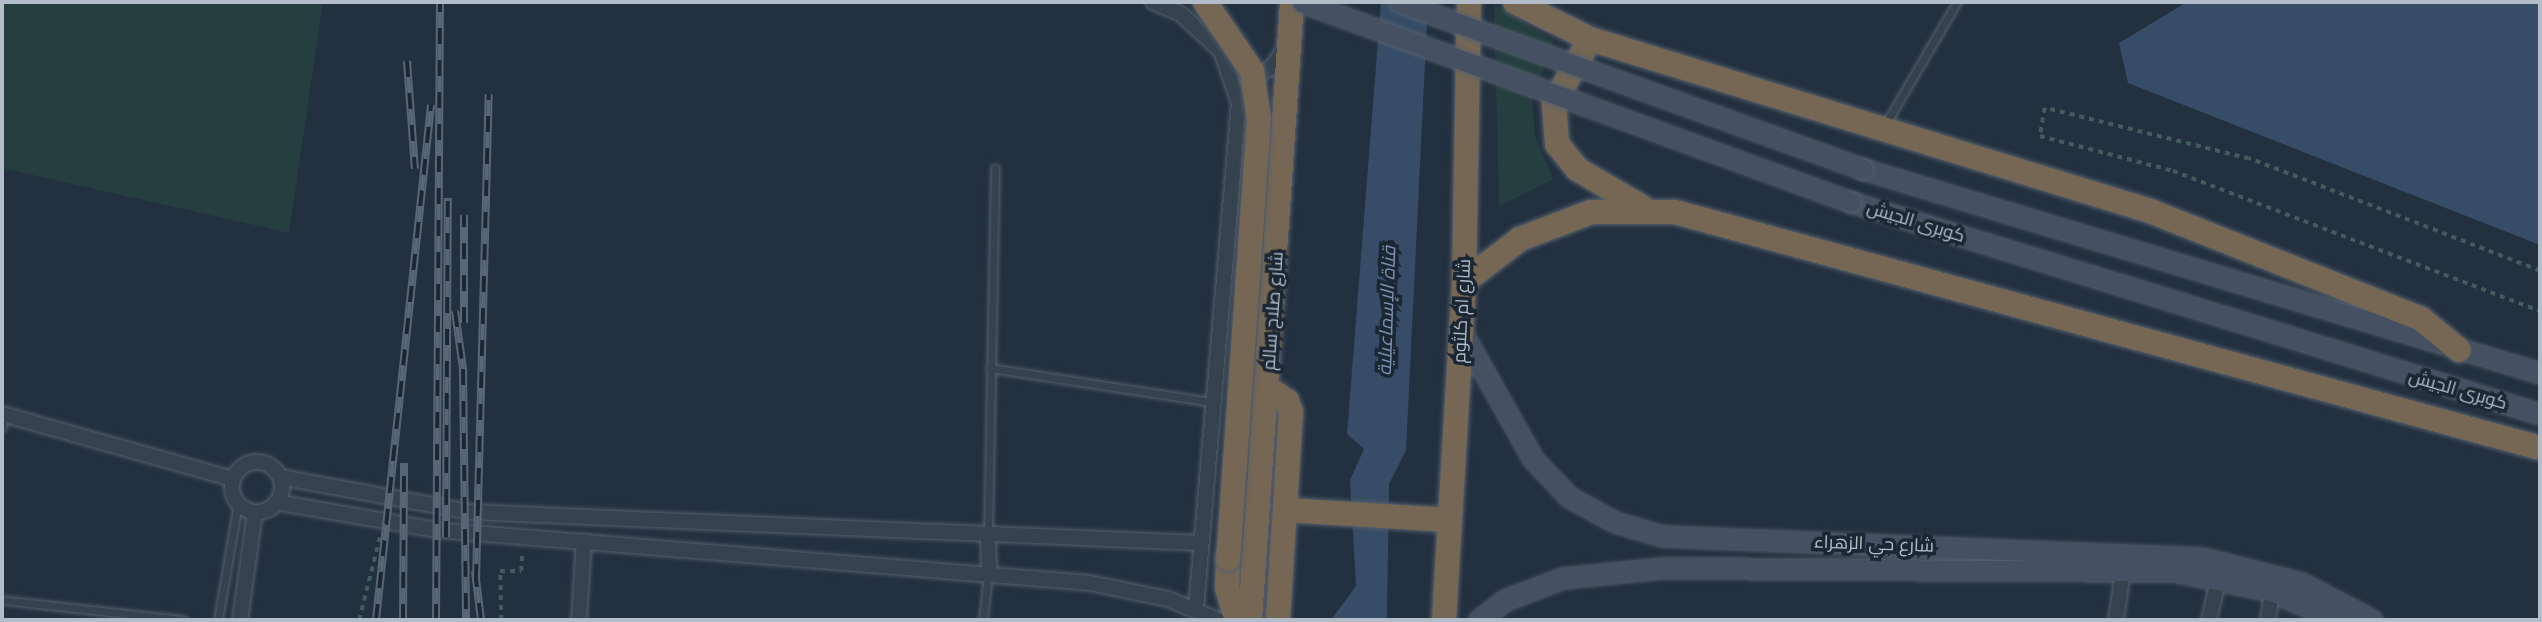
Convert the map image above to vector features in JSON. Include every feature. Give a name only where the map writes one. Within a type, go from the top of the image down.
[{"type":"highway","points":[[1205,2],[1252,71],[1259,119],[1228,559],[1227,588],[1237,620]]},
{"type":"highway","name":"شارع صلاح سالم","points":[[1250,620],[1268,388],[1292,2]]},
{"type":"highway","name":"شارع ام كلثوم","points":[[1444,620],[1462,332],[1469,2]]},
{"type":"highway","points":[[1515,2],[1590,39],[1885,126],[2150,211],[2421,318],[2459,350]]},
{"type":"highway","points":[[1590,39],[1554,103],[1557,144],[1577,169],[1644,208],[1880,264],[2540,448]]},
{"type":"highway","points":[[1464,282],[1502,250],[1545,228],[1591,212],[1644,208]]},
{"type":"highway","points":[[1268,388],[1287,401],[1291,412],[1297,511],[1278,620]]},
{"type":"highway","points":[[1297,511],[1450,520]]},
{"type":"main road","name":"كوبرى الجيش","points":[[1302,2],[1851,202],[2540,414]]},
{"type":"main road","name":"كوبرى الجيش","points":[[1399,2],[1863,169],[2540,373]]},
{"type":"main road","name":"شارع حي الزهراء","points":[[1462,332],[1549,479],[1591,511],[1663,536],[2202,558],[2301,583],[2372,620]]},
{"type":"main road","points":[[1662,568],[1663,536]]},
{"type":"main road","name":"شارع حي الزهراء","points":[[1479,620],[1505,600],[1563,578],[1662,568],[2123,571],[2219,576],[2272,591],[2336,620]]},
{"type":"street","points":[[1153,2],[1201,30],[1236,81],[1239,113],[1199,543],[1196,609]]},
{"type":"street","points":[[1236,81],[1271,68],[1290,34]]},
{"type":"street","points":[[2,419],[233,479]]},
{"type":"street","points":[[233,479],[244,466],[260,462],[280,477],[466,512],[988,538],[1199,543]]},
{"type":"street","points":[[276,502],[280,477]]},
{"type":"street","points":[[233,479],[238,503],[256,512]]},
{"type":"street","points":[[256,512],[276,502],[382,520],[523,536],[989,573],[1127,589],[1196,609],[1218,620]]},
{"type":"street","points":[[240,620],[256,512]]},
{"type":"street","points":[[672,547],[673,523]]},
{"type":"street","points":[[988,538],[989,573]]},
{"type":"street","points":[[579,620],[584,541]]},
{"type":"street","points":[[2116,620],[2123,571]]},
{"type":"street","points":[[2209,620],[2219,576]]},
{"type":"street","points":[[2268,620],[2272,591]]},
{"type":"lane","points":[[1885,126],[1957,2]]},
{"type":"lane","points":[[988,538],[995,167]]},
{"type":"lane","points":[[990,368],[1213,402]]},
{"type":"lane","points":[[218,620],[238,503]]},
{"type":"lane","points":[[983,620],[989,573]]},
{"type":"lane","points":[[2,600],[184,620]]},
{"type":"path","points":[[2540,271],[2249,159],[2045,108],[2040,136],[2172,171],[2540,311]]},
{"type":"path","points":[[359,620],[382,520]]},
{"type":"path","points":[[501,620],[500,571],[521,571],[523,536]]},
{"type":"green space","points":[[2,2],[323,2],[289,233],[2,168]]},
{"type":"green space","points":[[1494,4],[1553,41],[1532,102],[1535,136],[1553,179],[1499,206]]},
{"type":"water","name":"قناة الإسماعيلية","points":[[1381,2],[1428,2],[1406,450],[1389,484],[1387,620],[1331,620],[1356,586],[1350,480],[1364,449],[1347,434]]},
{"type":"water","points":[[2187,2],[2540,2],[2540,245],[2128,83],[2119,43]]},
{"type":"railway","points":[[436,620],[440,2]]},
{"type":"railway","points":[[407,61],[415,169]]},
{"type":"railway","points":[[476,580],[489,94]]},
{"type":"railway","points":[[376,620],[431,105]]},
{"type":"railway","points":[[446,537],[448,198]]},
{"type":"railway","points":[[464,215],[464,323]]},
{"type":"railway","points":[[455,311],[463,369],[466,620]]},
{"type":"railway","points":[[403,620],[404,463]]},
{"type":"railway","points":[[475,571],[481,620]]}]
